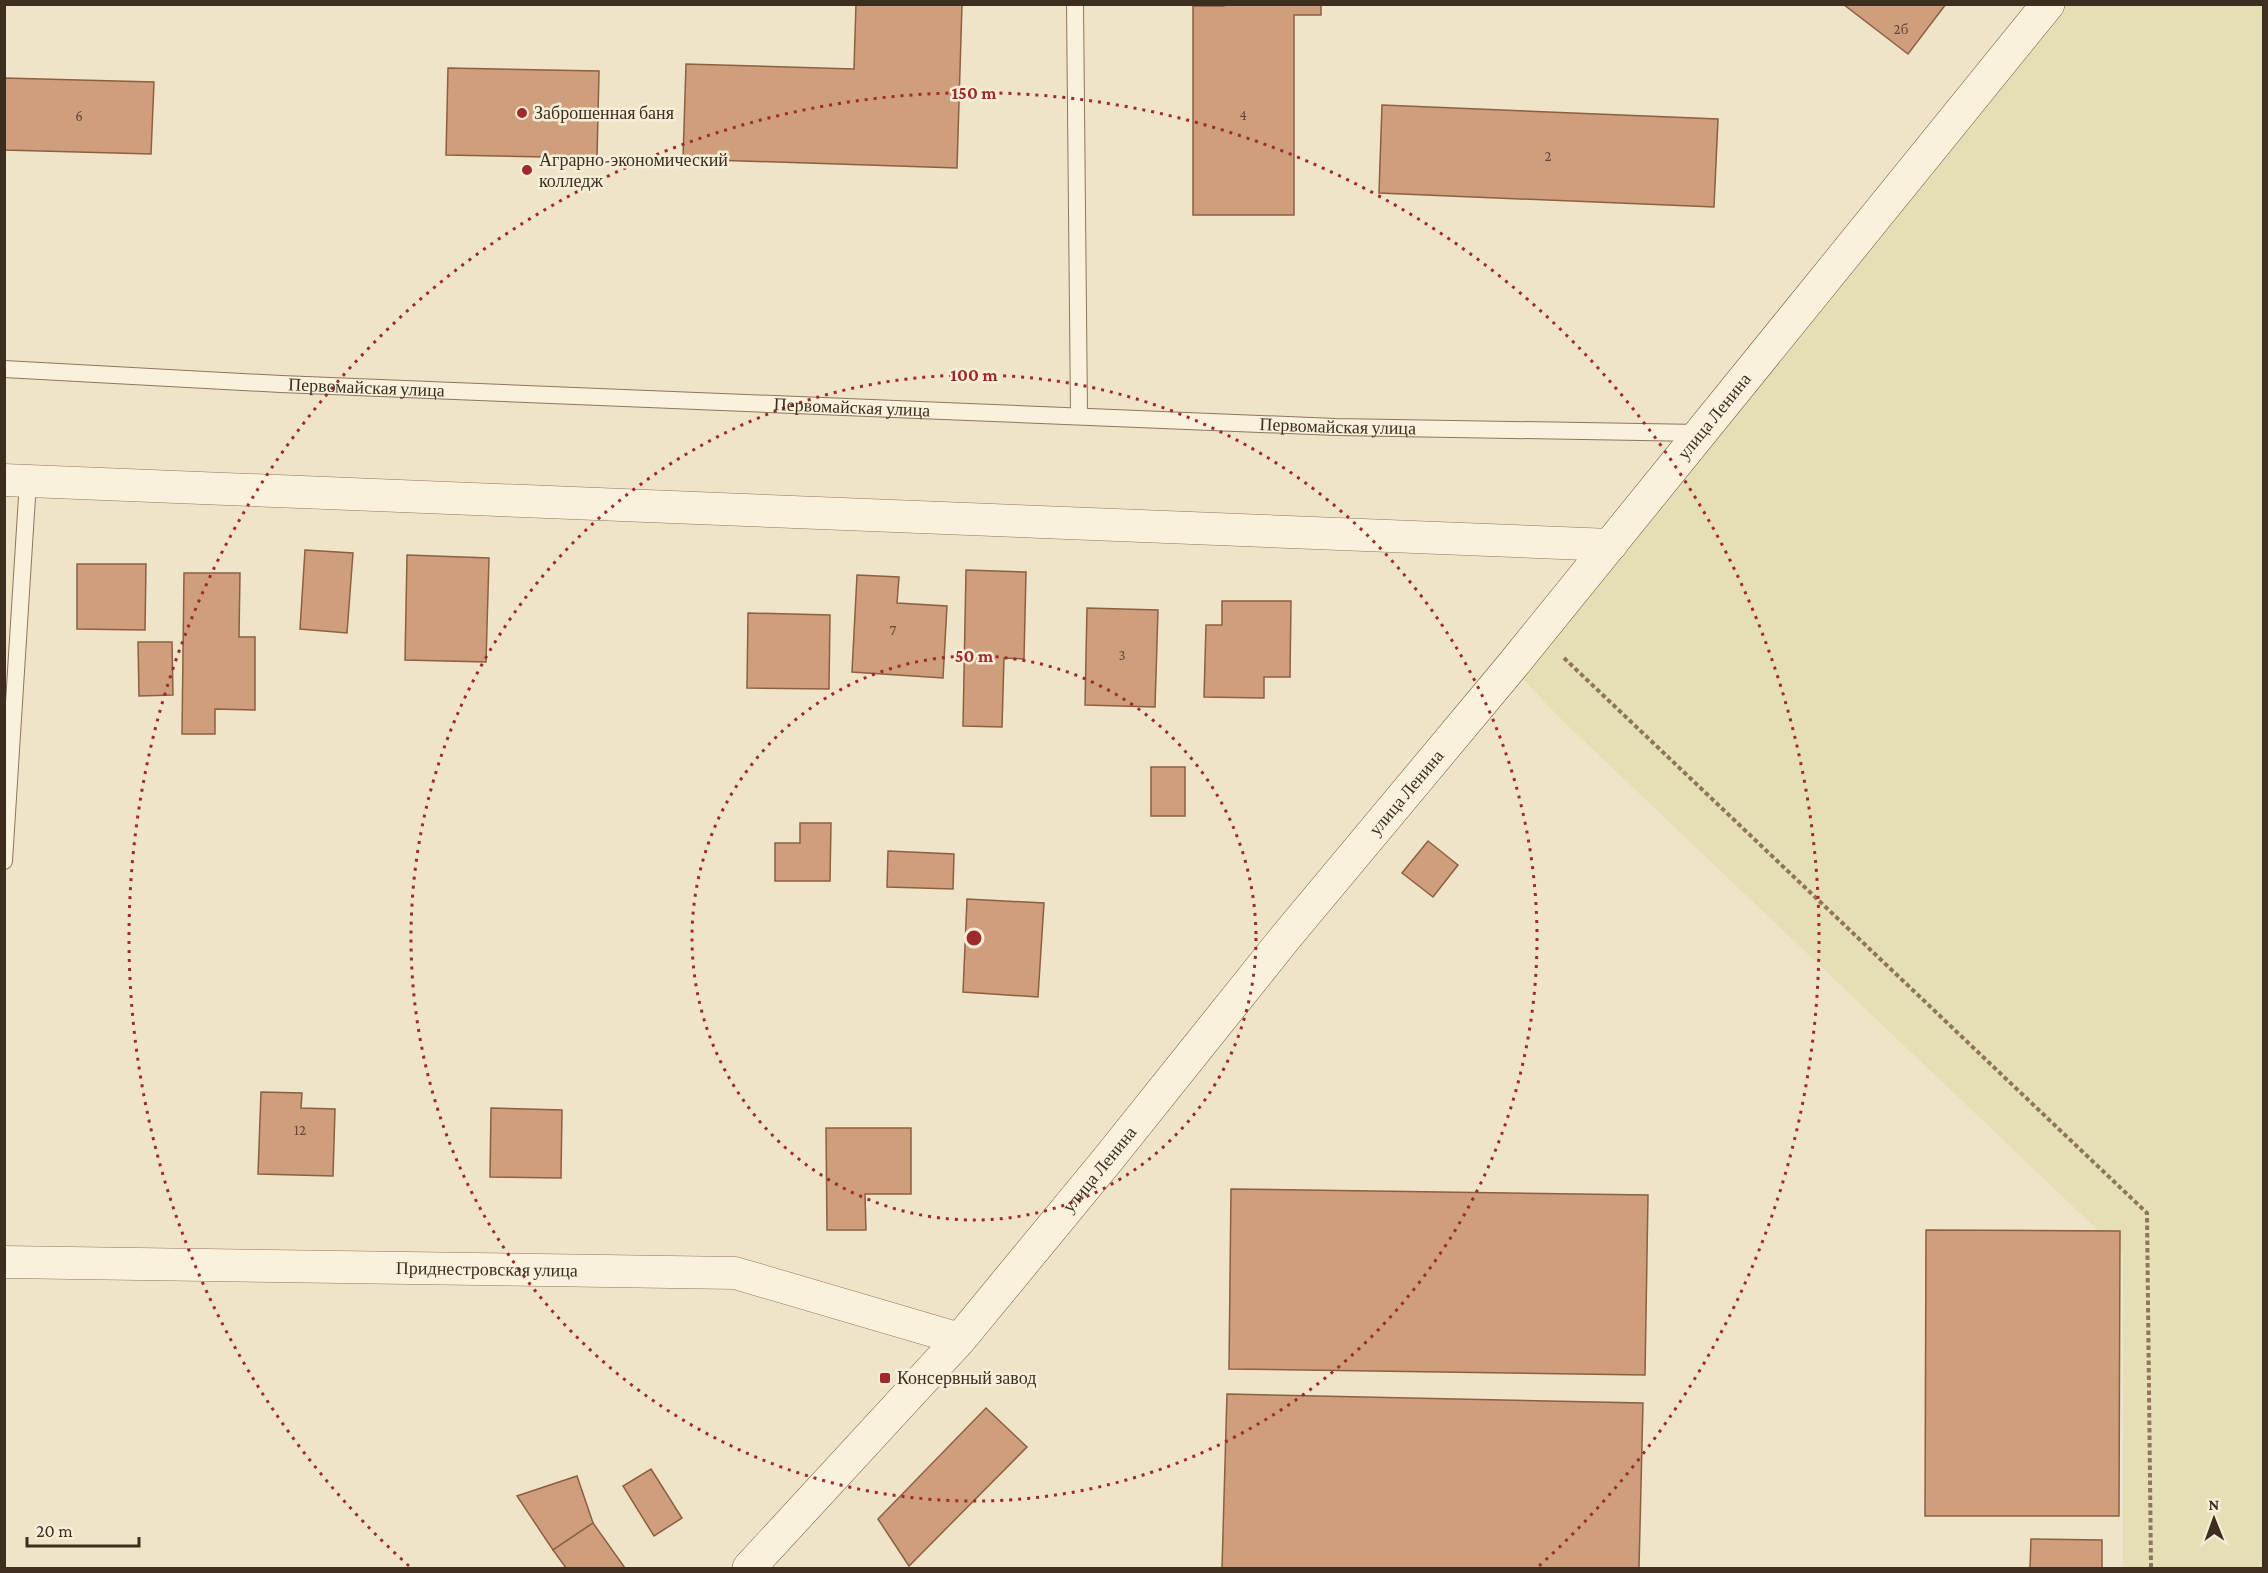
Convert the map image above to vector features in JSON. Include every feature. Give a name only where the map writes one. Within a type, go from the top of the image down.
[{"type":"main road","name":"улица Ленина","points":[[749,1569],[960,1339],[1285,939],[1539,633],[2048,4]]},
{"type":"street","points":[[16,480],[1611,544]]},
{"type":"street","name":"Приднестровская улица","points":[[4,1262],[735,1273],[960,1339]]},
{"type":"lane","points":[[1075,4],[1079,415]]},
{"type":"lane","name":"Первомайская улица","points":[[4,369],[304,385],[1335,427],[1700,433]]},
{"type":"lane","points":[[4,861],[16,480]]},
{"type":"path","points":[[1539,633],[2147,1213],[2151,1569]]},
{"type":"shaded area","points":[[2047,5],[2263,5],[2263,1568],[2123,1568],[2123,1254],[1564,722],[1511,667]]},
{"type":"building","points":[[856,4],[962,4],[957,168],[683,159],[686,64],[854,69]]},
{"type":"building","points":[[1224,4],[1321,4],[1321,15],[1294,15],[1294,215],[1193,215],[1193,6],[1224,6]]},
{"type":"building","points":[[1843,4],[1946,4],[1908,54]]},
{"type":"building","name":"Заброшенная баня","points":[[448,68],[599,71],[597,158],[446,155]]},
{"type":"building","points":[[4,78],[154,82],[151,154],[4,150]]},
{"type":"building","points":[[1382,105],[1718,119],[1714,207],[1379,193]]},
{"type":"building","points":[[305,550],[353,553],[347,633],[300,629]]},
{"type":"building","points":[[407,555],[489,558],[486,662],[405,660]]},
{"type":"building","points":[[77,564],[146,564],[145,630],[77,629]]},
{"type":"building","points":[[966,570],[1026,572],[1024,659],[1004,658],[1002,727],[963,726]]},
{"type":"building","points":[[184,573],[240,573],[239,637],[255,637],[255,710],[215,709],[215,734],[182,734]]},
{"type":"building","points":[[857,575],[899,577],[897,603],[947,606],[943,678],[852,672]]},
{"type":"building","points":[[1222,601],[1291,601],[1290,677],[1264,677],[1264,698],[1204,697],[1206,625],[1222,625]]},
{"type":"building","points":[[1087,608],[1158,610],[1155,707],[1085,705]]},
{"type":"building","points":[[748,613],[830,615],[829,689],[747,688]]},
{"type":"building","points":[[138,642],[172,642],[173,695],[139,696]]},
{"type":"building","points":[[1151,767],[1185,767],[1185,816],[1151,816]]},
{"type":"building","points":[[800,823],[831,823],[830,881],[775,881],[775,843],[800,843]]},
{"type":"building","points":[[1428,841],[1458,865],[1433,897],[1402,873]]},
{"type":"building","points":[[888,851],[954,854],[953,889],[887,887]]},
{"type":"building","points":[[967,899],[1044,903],[1038,997],[963,992]]},
{"type":"building","points":[[261,1092],[302,1093],[301,1108],[335,1109],[333,1176],[258,1174]]},
{"type":"building","points":[[491,1108],[562,1110],[561,1178],[490,1177]]},
{"type":"building","points":[[826,1128],[911,1128],[911,1194],[865,1194],[866,1230],[827,1230]]},
{"type":"building","points":[[1231,1189],[1648,1195],[1645,1375],[1229,1369]]},
{"type":"building","points":[[1926,1230],[2120,1231],[2119,1516],[1925,1516]]},
{"type":"building","points":[[1227,1394],[1643,1403],[1639,1568],[1222,1568]]},
{"type":"building","points":[[986,1408],[1027,1447],[909,1566],[878,1519]]},
{"type":"building","points":[[651,1469],[682,1518],[654,1536],[623,1486]]},
{"type":"building","points":[[577,1476],[593,1523],[553,1550],[517,1496]]},
{"type":"building","points":[[593,1523],[625,1568],[566,1568],[553,1550]]},
{"type":"building","points":[[2031,1539],[2102,1540],[2102,1568],[2030,1568]]},
{"type":"place","name":"Заброшенная баня","points":[[522,113]]},
{"type":"place","name":"Аграрно-экономический колледж","points":[[527,170]]},
{"type":"place","name":"Консервный завод","points":[[885,1378]]}]
